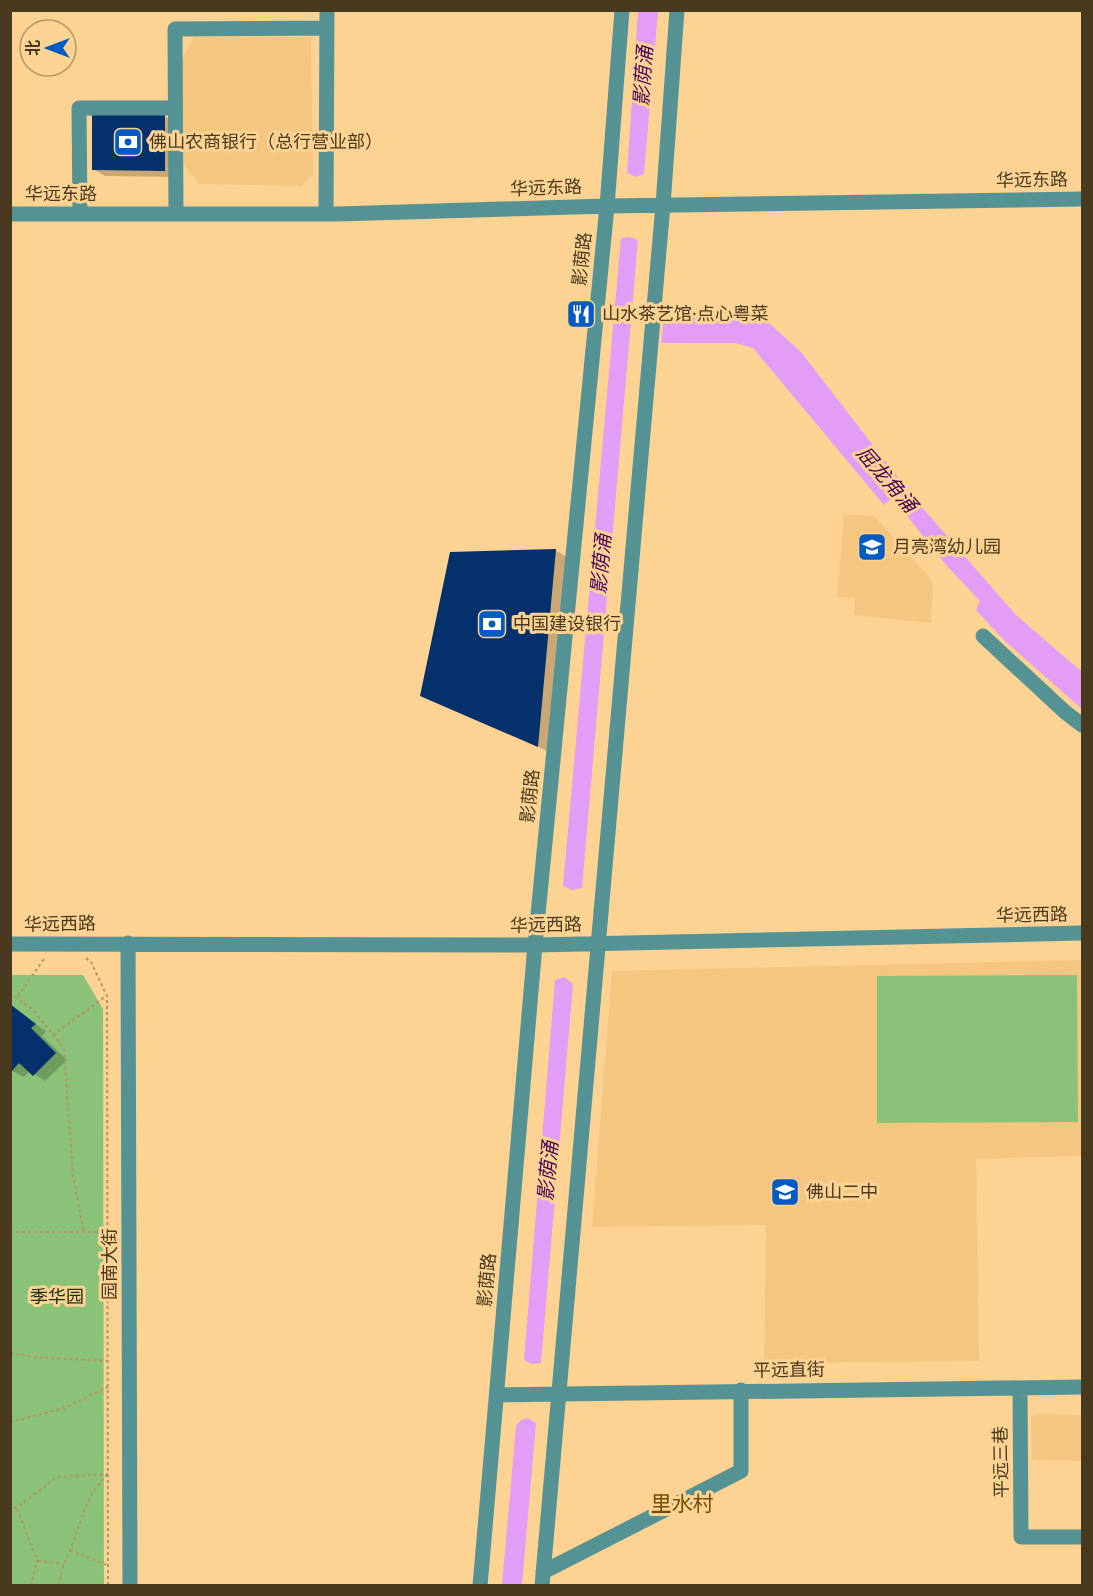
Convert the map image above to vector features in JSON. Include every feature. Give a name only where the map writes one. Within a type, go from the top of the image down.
[{"type":"street","points":[[326,214],[327,10]]},
{"type":"street","name":"影荫路","points":[[480,1586],[502,1394],[535,945],[607,206],[622,10]]},
{"type":"street","points":[[543,1579],[552,1392],[598,944],[663,205],[677,10]]},
{"type":"street","points":[[176,214],[175,29],[327,28]]},
{"type":"street","points":[[80,214],[79,108],[176,108]]},
{"type":"street","name":"华远东路","points":[[10,214],[326,214],[607,206],[1083,199]]},
{"type":"street","points":[[983,636],[1065,712],[1083,725]]},
{"type":"street","name":"华远西路","points":[[10,944],[535,945],[1083,933]]},
{"type":"street","name":"园南大街","points":[[128,943],[130,1586]]},
{"type":"street","name":"平远直街","points":[[502,1394],[1083,1387]]},
{"type":"street","name":"平远三巷","points":[[1020,1388],[1021,1537],[1083,1536]]},
{"type":"street","points":[[543,1579],[741,1471],[741,1390]]},
{"type":"path","points":[[18,996],[50,952]]},
{"type":"path","points":[[91,962],[107,996],[108,1586]]},
{"type":"path","points":[[10,993],[18,996],[64,1048],[73,1176],[84,1232]]},
{"type":"path","points":[[53,1035],[107,996]]},
{"type":"path","points":[[10,1232],[108,1232]]},
{"type":"path","points":[[10,1353],[33,1357],[108,1361]]},
{"type":"path","points":[[10,1422],[64,1408],[108,1387]]},
{"type":"path","points":[[16,1508],[57,1477],[108,1474]]},
{"type":"path","points":[[59,1586],[62,1564],[70,1550],[93,1489],[108,1474]]},
{"type":"path","points":[[10,1503],[16,1508],[37,1561],[31,1586]]},
{"type":"path","points":[[70,1550],[109,1566]]},
{"type":"path","points":[[37,1561],[62,1564]]},
{"type":"shaded area","points":[[194,37],[311,37],[313,174],[301,186],[199,184],[184,165],[182,60]]},
{"type":"shaded area","name":"月亮湾幼儿园","points":[[844,514],[874,516],[930,578],[933,587],[931,623],[854,615],[855,598],[837,597]]},
{"type":"shaded area","name":"佛山二中","points":[[1082,960],[1082,1156],[976,1159],[979,1361],[764,1363],[766,1225],[592,1227],[612,971]]},
{"type":"shaded area","points":[[1037,1414],[1082,1415],[1082,1461],[1032,1460],[1031,1416]]},
{"type":"green space","name":"季华园","points":[[10,975],[83,975],[103,1009],[104,1585],[11,1585]]},
{"type":"green space","points":[[1077,975],[1078,1122],[877,1123],[877,976]]},
{"type":"water","name":"影荫涌","points":[[638,11],[658,11],[644,174],[636,177],[627,173]]},
{"type":"water","name":"影荫涌","points":[[630,237],[638,240],[582,888],[572,890],[563,886],[621,238]]},
{"type":"water","name":"屈龙角涌","points":[[740,315],[768,322],[801,352],[913,497],[1016,615],[1082,672],[1082,709],[1006,642],[976,610],[980,601],[946,565],[892,497],[884,505],[753,348],[735,343],[661,343],[664,317]]},
{"type":"water","name":"影荫涌","points":[[564,977],[573,984],[541,1363],[532,1364],[524,1360],[555,980]]},
{"type":"water","points":[[528,1418],[536,1423],[522,1585],[502,1585],[516,1426],[521,1420]]},
{"type":"building","name":"佛山农商银行（总行营业部）","points":[[92,114],[165,114],[165,171],[92,170]]},
{"type":"building","name":"中国建设银行","points":[[556,549],[538,747],[420,696],[450,552]]},
{"type":"building","points":[[10,1004],[36,1024],[31,1028],[56,1053],[33,1076],[19,1063],[10,1073]]},
{"type":"place","name":"佛山农商银行（总行营业部）","points":[[128,142]]},
{"type":"place","name":"山水茶艺馆·点心粤菜","points":[[581,314]]},
{"type":"place","name":"月亮湾幼儿园","points":[[872,547]]},
{"type":"place","name":"中国建设银行","points":[[492,624]]},
{"type":"place","name":"佛山二中","points":[[785,1192]]},
{"type":"district","name":"里水村","points":[[682,1504]]}]
